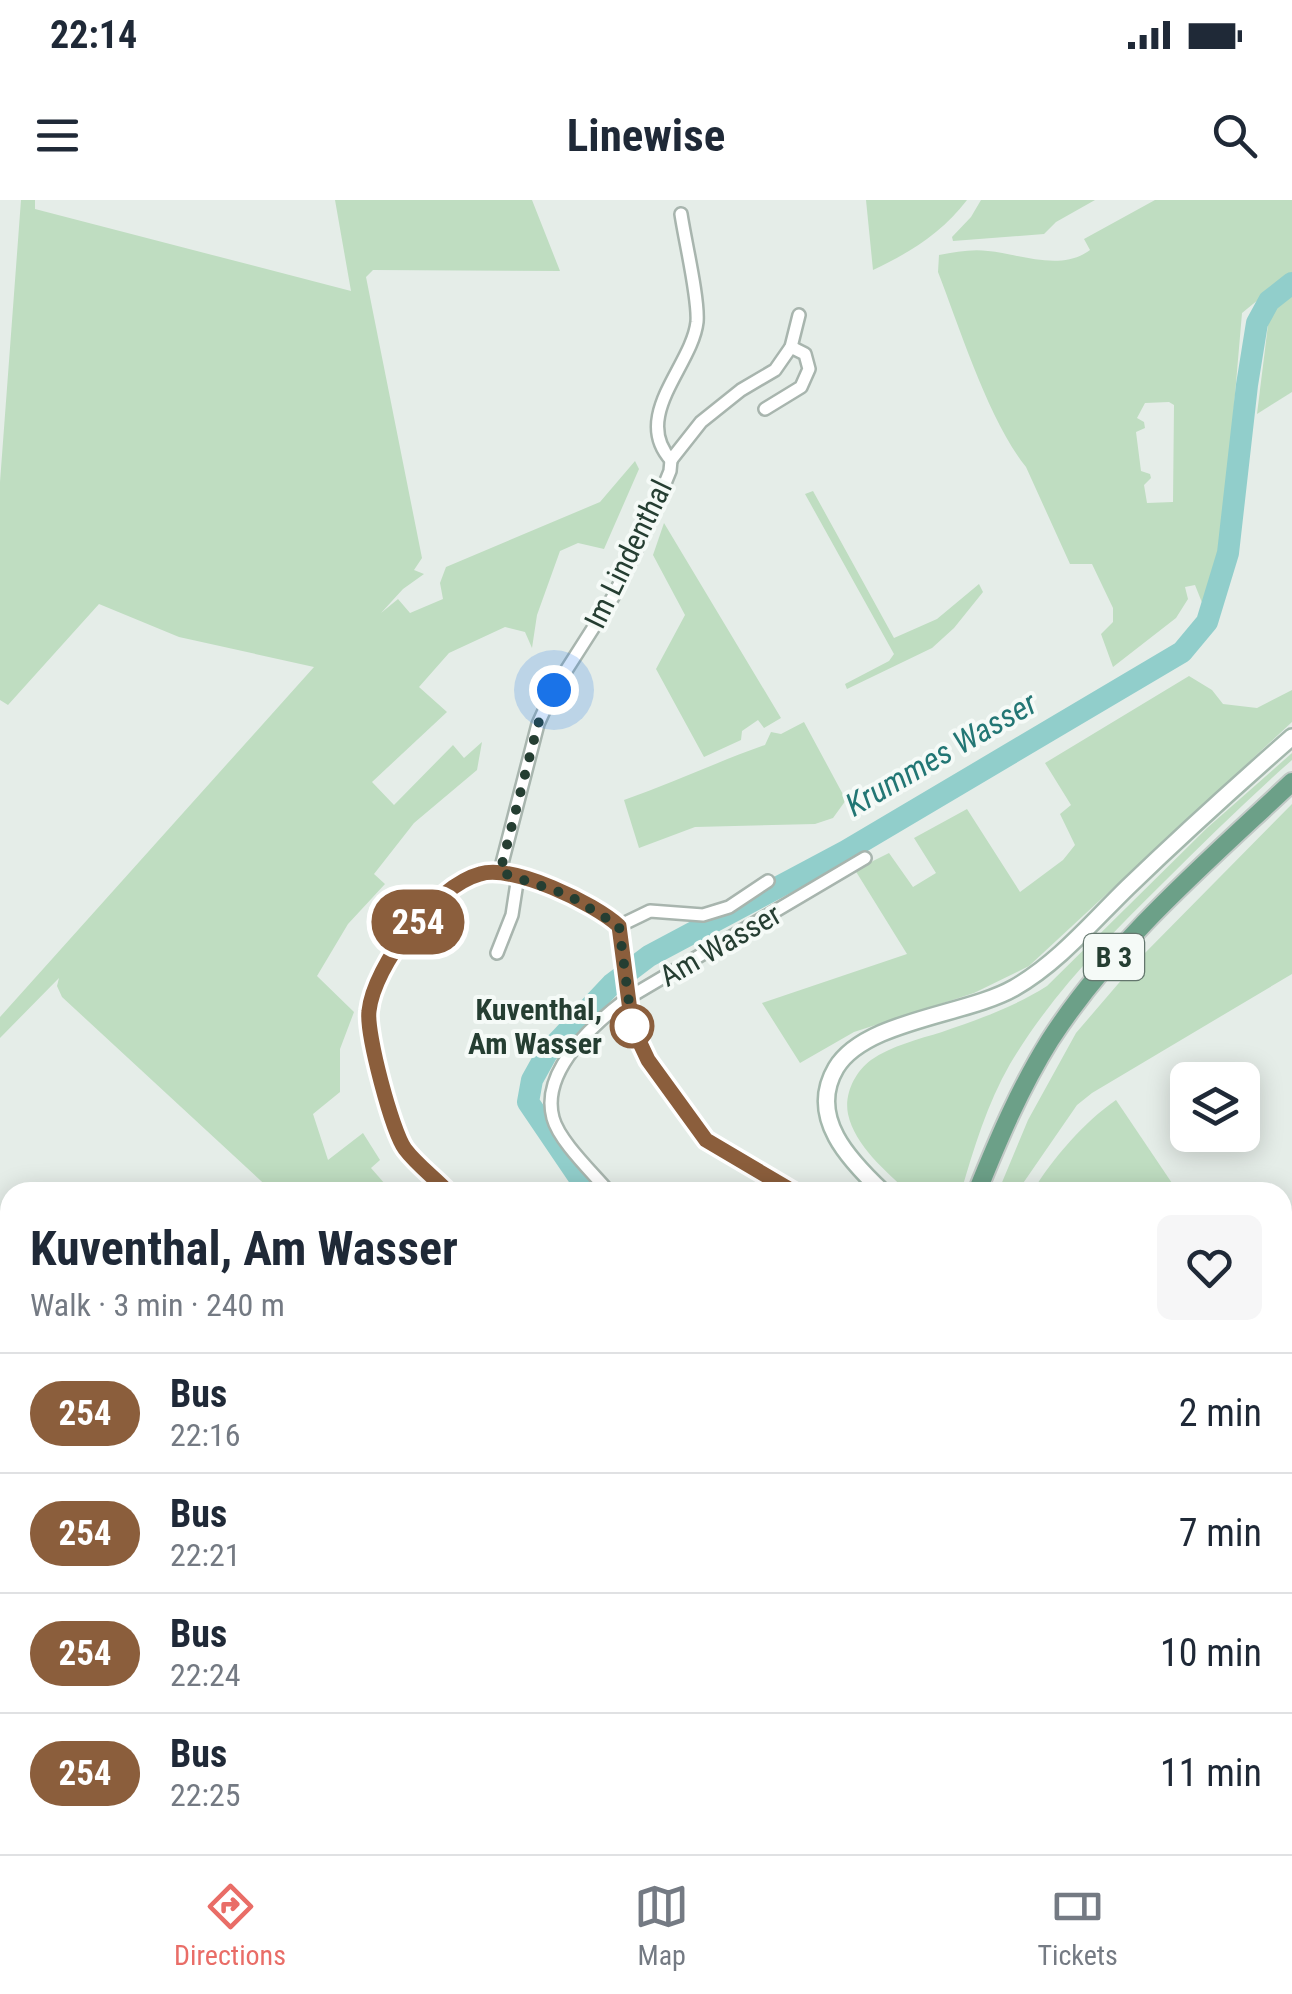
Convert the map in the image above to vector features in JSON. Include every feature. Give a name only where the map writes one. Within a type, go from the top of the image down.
[{"type":"main road","name":"B 3","points":[[982,1182],[1032,1070],[1089,987],[1155,914],[1292,782]]},
{"type":"street","points":[[681,214],[697,321],[659,413],[660,439],[671,460],[701,422],[741,390],[775,370],[791,347],[799,315]]},
{"type":"street","points":[[765,409],[801,387],[809,369],[804,354],[791,347]]},
{"type":"street","name":"Im Lindenthal","points":[[500,872],[538,724],[554,690],[613,596],[648,525],[671,460]]},
{"type":"street","points":[[873,1182],[846,1156],[832,1130],[828,1092],[842,1060],[882,1034],[995,997],[1040,970],[1292,737]]},
{"type":"street","name":"Am Wasser","points":[[601,1182],[559,1132],[552,1108],[569,1054],[600,1020],[628,998],[865,858]]},
{"type":"street","points":[[438,1182],[405,1149],[395,1128],[368,1014],[373,991],[399,941],[438,900],[462,882],[480,873],[500,872],[568,895],[619,926],[632,1026],[648,1060],[706,1140],[777,1182]]},
{"type":"street","points":[[497,953],[512,915],[518,876]]},
{"type":"street","points":[[619,926],[650,911],[703,915],[729,907],[768,881]]},
{"type":"green space","points":[[21,200],[35,200],[35,209],[351,291],[335,200],[532,200],[560,271],[373,270],[366,277],[422,558],[414,570],[424,574],[381,613],[398,599],[410,613],[443,599],[440,583],[446,567],[600,502],[635,461],[639,469],[604,549],[578,543],[560,551],[537,615],[532,648],[525,632],[505,627],[449,653],[419,687],[447,712],[372,782],[394,805],[453,745],[464,758],[482,742],[477,770],[414,823],[374,874],[385,884],[348,924],[317,976],[354,1012],[340,1049],[340,1092],[313,1114],[328,1160],[363,1133],[380,1160],[371,1168],[383,1182],[262,1182],[62,997],[57,986],[59,978],[0,1038],[0,1017],[314,667],[179,637],[99,604],[8,705],[0,700],[0,482]]},
{"type":"green space","points":[[866,200],[967,200],[924,241],[873,270]]},
{"type":"green space","points":[[981,200],[1095,200],[1056,222],[1044,234],[953,241],[952,237]]},
{"type":"green space","points":[[1155,200],[1292,200],[1292,272],[1242,313],[1224,523],[1210,593],[1203,605],[1195,585],[1185,587],[1188,599],[1176,618],[1113,667],[1101,634],[1113,622],[1113,608],[1092,564],[1070,564],[1026,467],[988,400],[938,272],[939,255],[963,251],[1066,260],[1090,250],[1084,239]],"holes":[[[1145,403],[1174,405],[1173,502],[1147,503],[1144,485],[1151,478],[1141,471],[1136,432],[1145,428],[1137,418]]]},
{"type":"green space","points":[[1292,295],[1292,392],[1257,414],[1268,325],[1275,306]]},
{"type":"green space","points":[[813,491],[894,638],[937,619],[979,584],[983,592],[932,648],[847,689],[845,684],[889,661],[894,654],[805,494]]},
{"type":"green space","points":[[664,523],[781,718],[764,728],[758,720],[742,731],[741,740],[704,757],[656,669],[685,615],[653,555]]},
{"type":"green space","points":[[1189,676],[1212,690],[1223,704],[1257,708],[1292,690],[1292,722],[1029,966],[974,993],[854,1032],[800,1063],[762,1003],[907,954],[855,870],[889,853],[913,887],[936,873],[914,838],[967,809],[1020,892],[1063,860],[1075,845],[1060,814],[1071,805],[1045,763]]},
{"type":"green space","points":[[804,722],[846,800],[833,818],[815,824],[695,827],[639,848],[624,800],[765,745],[771,732],[781,734]]},
{"type":"green space","points":[[1292,753],[1292,760],[1101,946],[1043,1014],[994,1095],[964,1182],[898,1182],[872,1157],[852,1126],[848,1099],[860,1071],[887,1051],[996,1012],[1047,986],[1207,828]]},
{"type":"green space","points":[[1292,804],[1292,974],[1092,1093],[1077,1105],[1024,1182],[1002,1182],[1028,1120],[1076,1033],[1142,956]]},
{"type":"green space","points":[[1116,1100],[1171,1182],[1039,1182],[1092,1119]]},
{"type":"waterway","name":"Krummes Wasser","points":[[582,1182],[528,1102],[532,1080],[547,1053],[612,984],[649,956],[846,851],[1182,652],[1207,622],[1228,553],[1257,323],[1269,301],[1292,283]]},
{"type":"bus line","name":"254","points":[[438,1182],[405,1149],[395,1128],[368,1014],[373,991],[399,941],[438,900],[462,882],[480,873],[500,872],[568,895],[619,926],[632,1026],[648,1060],[706,1140],[776,1182]]},
{"type":"place","name":"Kuventhal, Am Wasser","points":[[632,1026]]},
{"type":"route","points":[[554,690],[538,724],[500,872],[568,895],[619,926],[632,1026]]}]
